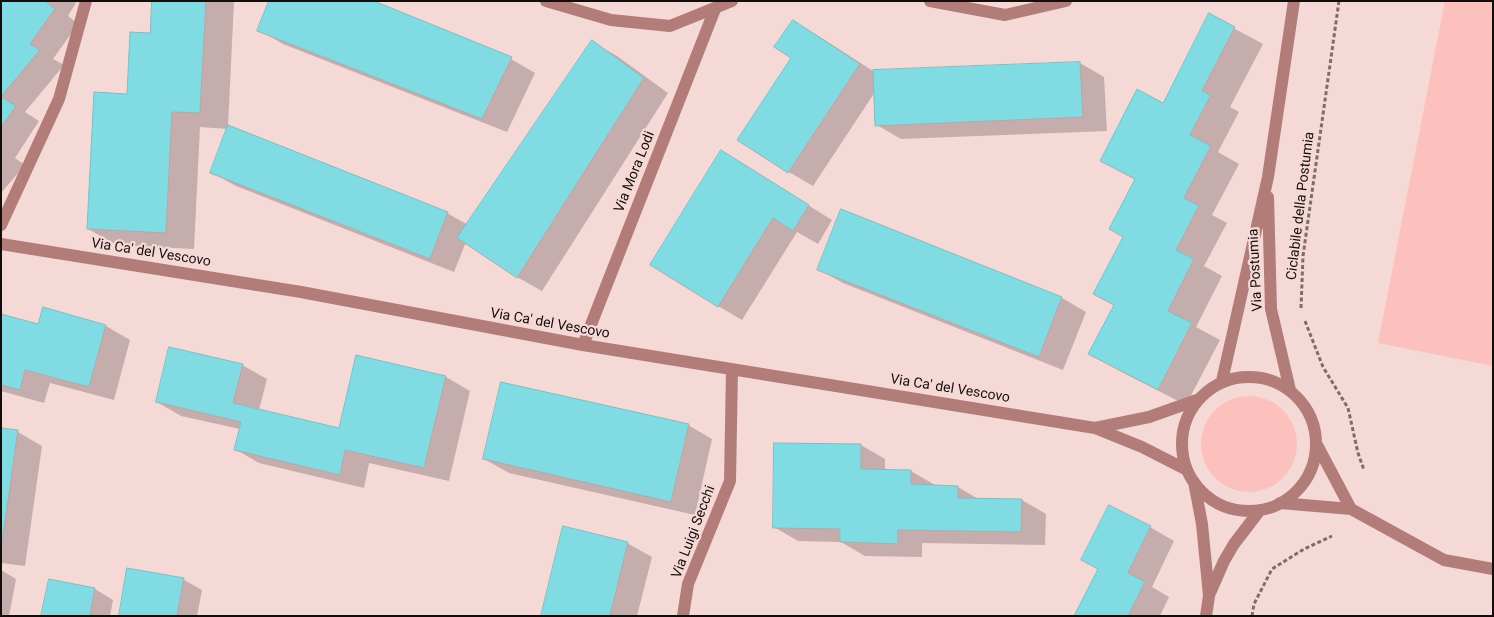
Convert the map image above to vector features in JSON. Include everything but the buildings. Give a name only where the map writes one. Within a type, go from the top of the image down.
[{"type":"street","points":[[1,225],[59,99],[86,1]]},
{"type":"street","points":[[546,1],[611,20],[670,26],[732,1]]},
{"type":"street","points":[[930,1],[1005,15],[1066,1]]},
{"type":"street","name":"Via Postumia","points":[[1222,381],[1268,177],[1294,1]]},
{"type":"street","name":"Via Mora Lodi","points":[[583,346],[715,9]]},
{"type":"street","name":"Via Postumia","points":[[1268,177],[1271,309],[1290,390]]},
{"type":"street","name":"Via Ca' del Vescovo","points":[[1,244],[301,292],[583,346],[1095,428],[1187,470]]},
{"type":"street","name":"Via Luigi Secchi","points":[[683,616],[688,584],[730,481],[732,369]]},
{"type":"street","name":"Via Postumia","points":[[1240,376],[1258,376],[1275,381],[1290,390],[1304,405],[1313,423],[1316,444],[1314,462],[1307,478],[1296,493],[1280,503],[1260,510],[1241,510],[1222,506],[1206,496],[1187,470],[1182,452],[1182,433],[1188,416],[1198,400],[1209,389],[1222,381],[1240,376]]},
{"type":"street","name":"Via Ca' del Vescovo","points":[[1095,428],[1149,417],[1198,400]]},
{"type":"street","points":[[1316,444],[1351,509]]},
{"type":"street","name":"Via Postumia","points":[[1194,482],[1202,524],[1209,596],[1206,616]]},
{"type":"street","points":[[1280,503],[1351,509],[1444,560],[1493,569]]},
{"type":"street","points":[[1209,596],[1234,544],[1260,510]]},
{"type":"path","name":"Ciclabile della Postumia","points":[[1252,616],[1254,604],[1272,569],[1304,548],[1332,536],[1351,509],[1370,487],[1358,452],[1348,408],[1323,367],[1301,313],[1303,256],[1339,1]]},
{"type":"shaded area","points":[[1445,1],[1493,1],[1493,366],[1378,343]]},
{"type":"shaded area","points":[[1249,396],[1268,399],[1283,410],[1294,425],[1297,444],[1294,463],[1283,478],[1268,489],[1249,492],[1230,489],[1215,478],[1204,463],[1201,444],[1204,425],[1215,410],[1230,399]]}]
